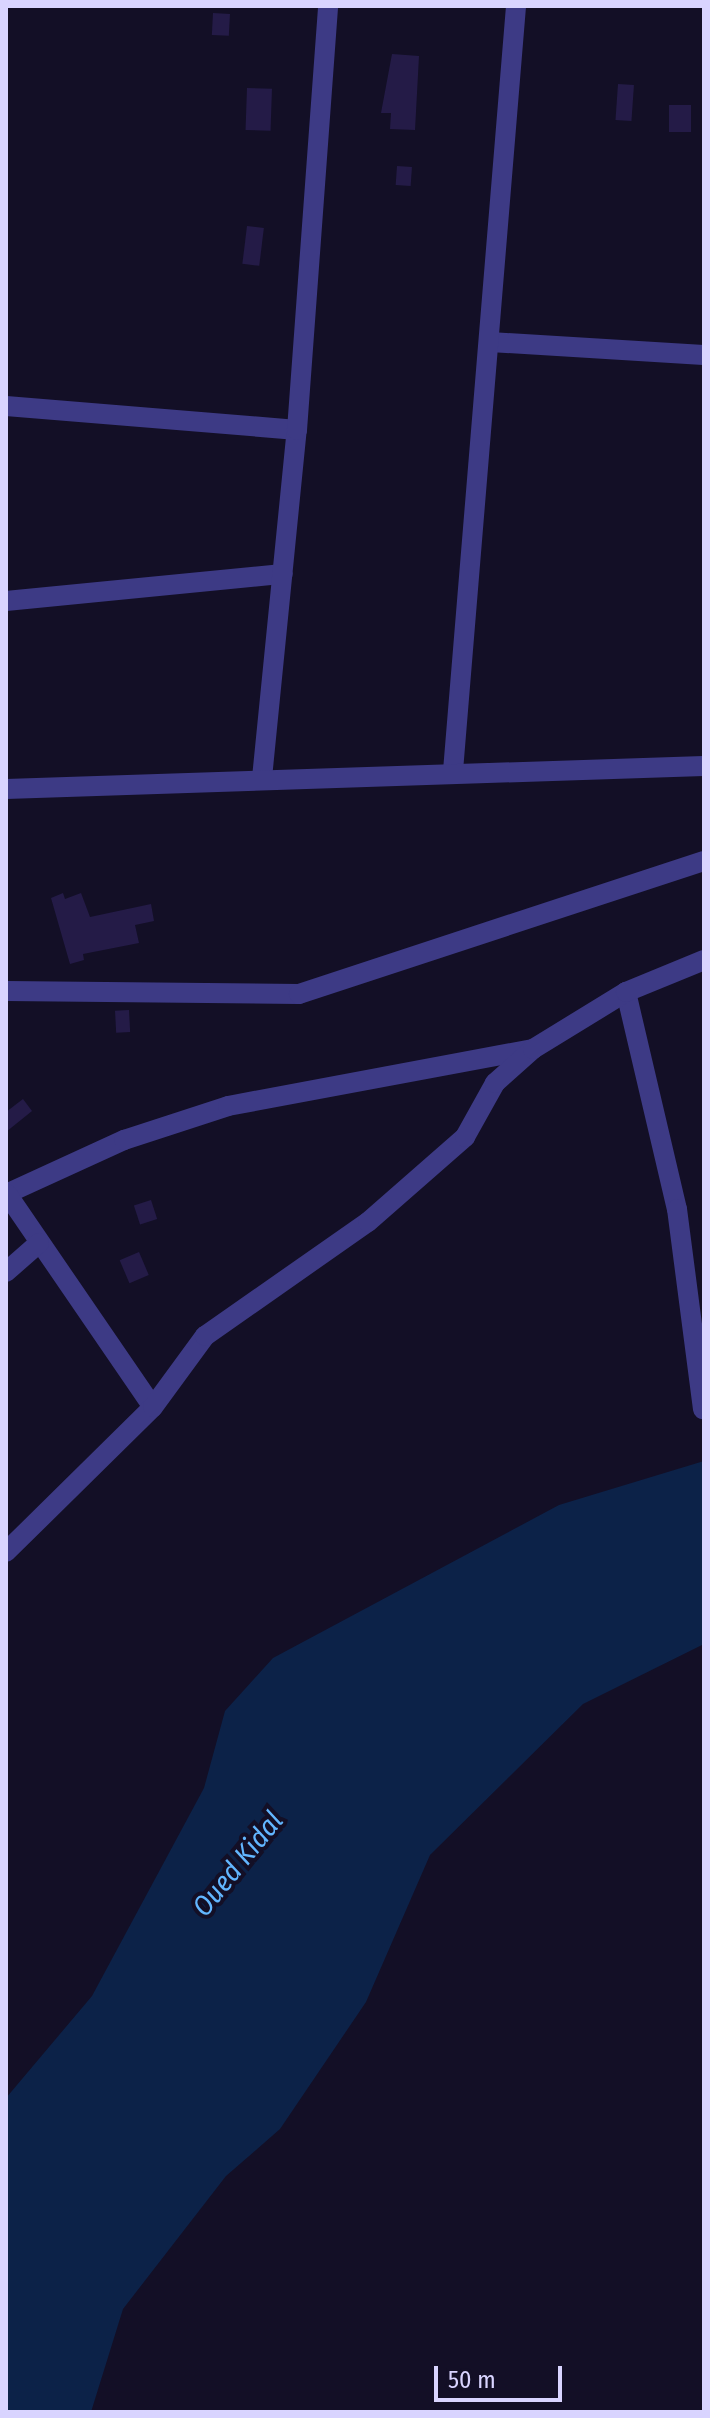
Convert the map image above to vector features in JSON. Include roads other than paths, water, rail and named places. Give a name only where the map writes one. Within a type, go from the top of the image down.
[{"type":"street","points":[[262,778],[297,430],[328,6]]},
{"type":"street","points":[[453,771],[457,661],[490,342],[516,6]]},
{"type":"street","points":[[490,342],[704,355]]},
{"type":"street","points":[[6,406],[297,430]]},
{"type":"street","points":[[6,601],[283,574]]},
{"type":"street","points":[[6,789],[453,771],[704,766]]},
{"type":"street","points":[[6,991],[299,994],[704,861]]},
{"type":"street","points":[[6,1552],[153,1407],[205,1336],[368,1222],[465,1137],[495,1083],[533,1049],[626,992],[704,960]]},
{"type":"street","points":[[626,992],[677,1209],[703,1409]]},
{"type":"street","points":[[153,1407],[6,1194],[124,1140],[228,1106],[533,1049]]},
{"type":"street","points":[[6,1272],[39,1243]]},
{"type":"water","name":"Oued Kidal","points":[[704,1461],[704,1644],[583,1704],[430,1855],[366,2002],[280,2129],[226,2176],[123,2309],[91,2412],[6,2412],[6,2098],[92,1996],[204,1788],[225,1711],[273,1658],[559,1505]]}]
